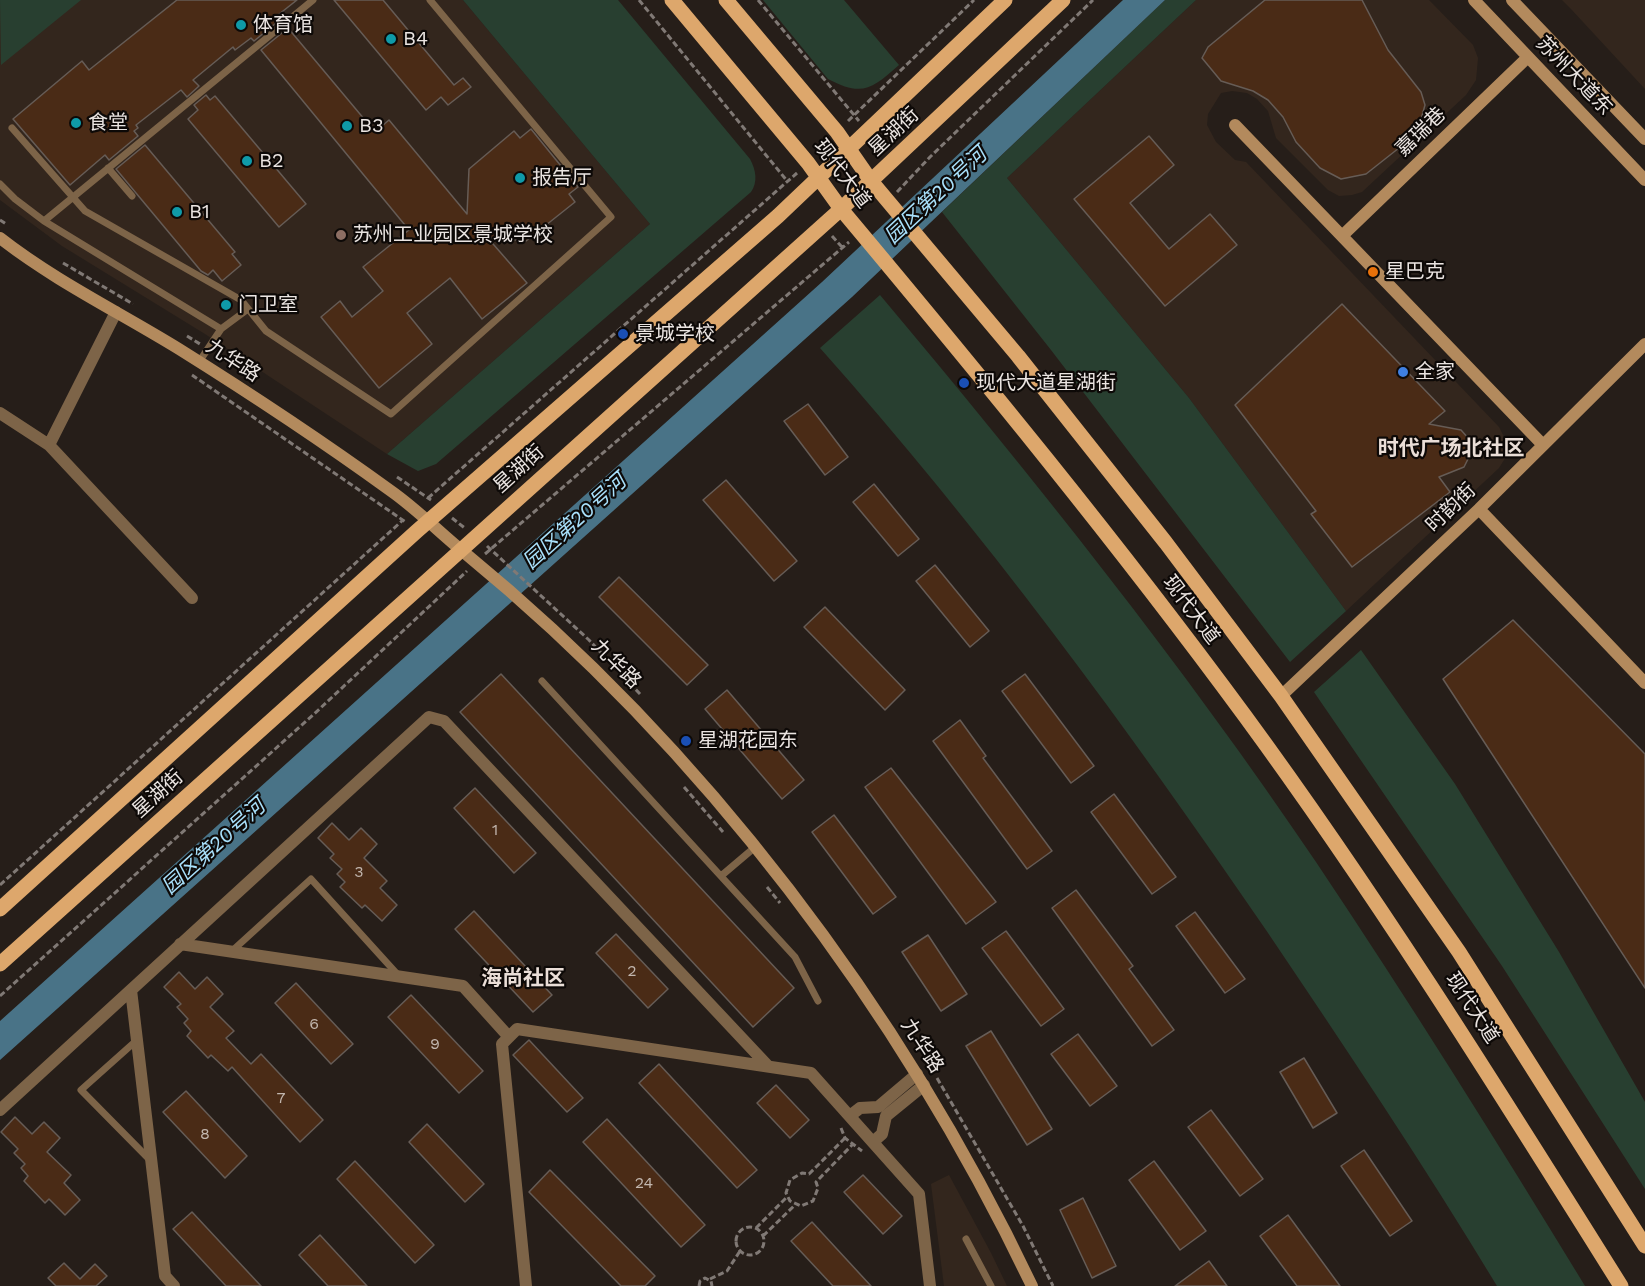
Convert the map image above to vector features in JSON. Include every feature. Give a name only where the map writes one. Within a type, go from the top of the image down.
[{"type":"main road","name":"现代大道","points":[[672,0],[808,163],[841,209],[1105,532],[1260,736],[1419,966],[1621,1286]]},
{"type":"main road","name":"现代大道","points":[[726,0],[837,132],[871,181],[1018,356],[1166,543],[1281,696],[1459,952],[1645,1246]]},
{"type":"main road","name":"星湖街","points":[[0,909],[423,526],[800,196],[1005,0]]},
{"type":"main road","name":"星湖街","points":[[0,964],[841,209],[1063,0]]},
{"type":"street","name":"苏州大道东","points":[[1474,0],[1645,180]]},
{"type":"street","name":"苏州大道东","points":[[1512,0],[1645,139]]},
{"type":"street","name":"嘉瑞巷","points":[[1342,236],[1528,57]]},
{"type":"street","points":[[1235,125],[1542,444]]},
{"type":"street","name":"九华路","points":[[0,238],[42,268],[199,362],[381,484],[414,510],[423,526],[472,566],[492,576],[518,597],[578,652],[696,778],[754,848],[869,1001],[921,1079],[974,1170],[1032,1286]]},
{"type":"street","points":[[49,445],[116,312]]},
{"type":"street","name":"时韵街","points":[[1281,696],[1479,509],[1645,344]]},
{"type":"street","points":[[0,413],[49,445],[192,598]]},
{"type":"street","points":[[1479,509],[1645,683]]},
{"type":"street","points":[[0,1110],[429,717],[437,717],[444,721],[768,1066]]},
{"type":"street","points":[[180,944],[463,986],[509,1037]]},
{"type":"street","points":[[131,990],[165,1276],[174,1286]]},
{"type":"street","points":[[526,1286],[502,1044],[518,1029],[811,1073],[851,1115],[919,1194],[930,1286]]},
{"type":"street","points":[[851,1115],[860,1108],[878,1107],[921,1079]]},
{"type":"street","points":[[874,1141],[882,1134],[886,1116],[921,1079]]},
{"type":"lane","points":[[44,221],[313,0]]},
{"type":"lane","points":[[12,128],[71,198],[85,211],[241,300],[266,331],[391,414],[611,217],[430,0]]},
{"type":"lane","points":[[108,168],[132,196]]},
{"type":"lane","points":[[0,184],[15,199],[44,221],[220,329]]},
{"type":"lane","points":[[199,362],[220,329],[248,309]]},
{"type":"lane","points":[[542,681],[795,957],[818,1001]]},
{"type":"lane","points":[[721,876],[754,848]]},
{"type":"lane","points":[[232,951],[311,879],[399,976]]},
{"type":"lane","points":[[137,1040],[81,1090],[152,1161]]},
{"type":"lane","points":[[966,1239],[991,1286]]},
{"type":"path","points":[[639,0],[800,196]]},
{"type":"path","points":[[758,0],[867,131]]},
{"type":"path","points":[[837,132],[974,0]]},
{"type":"path","points":[[891,205],[908,181],[1093,0]]},
{"type":"path","points":[[892,162],[908,181]]},
{"type":"path","points":[[0,885],[414,510],[808,163]]},
{"type":"path","points":[[823,225],[842,247]]},
{"type":"path","points":[[0,996],[313,715],[472,566],[842,247],[862,234]]},
{"type":"path","points":[[191,374],[403,520],[423,526]]},
{"type":"path","points":[[456,553],[472,566],[474,576]]},
{"type":"path","points":[[508,564],[530,585]]},
{"type":"path","points":[[795,1205],[787,1197],[786,1186],[790,1179],[802,1173],[808,1174],[845,1138]]},
{"type":"path","points":[[763,1236],[756,1228],[747,1227],[739,1232],[736,1241],[740,1251],[749,1254],[757,1252],[762,1245],[763,1236],[795,1205],[807,1205],[813,1201],[817,1196],[816,1182],[852,1145]]},
{"type":"path","points":[[756,1228],[787,1197]]},
{"type":"path","points":[[699,1286],[701,1279],[710,1279],[727,1271],[740,1251]]},
{"type":"path","points":[[710,1279],[712,1286]]},
{"type":"shaded area","name":"苏州工业园区景城学校","points":[[0,0],[463,0],[650,224],[387,454],[205,334],[62,246],[0,200]]},
{"type":"shaded area","points":[[1196,0],[1429,0],[1473,45],[1478,58],[1476,80],[1466,95],[1362,192],[1352,195],[1339,196],[1328,190],[1276,138],[1268,111],[1257,99],[1247,93],[1232,91],[1221,93],[1208,114],[1207,125],[1216,142],[1235,160],[1246,162],[1499,427],[1505,439],[1507,455],[1499,468],[1346,611],[1189,398],[1007,178]]},
{"type":"shaded area","points":[[1562,0],[1645,0],[1645,89],[1571,9]]},
{"type":"shaded area","points":[[949,1175],[1007,1286],[944,1286],[931,1184]]},
{"type":"green space","points":[[0,0],[81,0],[1,65]]},
{"type":"green space","points":[[463,0],[618,0],[750,159],[754,167],[755,180],[751,192],[436,464],[418,471],[387,454],[650,224]]},
{"type":"green space","points":[[763,0],[844,0],[899,65],[874,85],[866,88],[858,89],[840,85],[828,79]]},
{"type":"green space","points":[[1165,0],[1196,0],[1007,178],[1189,398],[1346,611],[1290,662],[1051,350],[942,212]]},
{"type":"green space","points":[[880,295],[1050,502],[1160,644],[1265,789],[1316,862],[1419,1020],[1585,1286],[1497,1286],[1355,1062],[1161,779],[996,559],[939,487],[820,348]]},
{"type":"green space","points":[[1361,650],[1455,784],[1559,952],[1645,1102],[1645,1189],[1502,966],[1314,692]]},
{"type":"water","name":"园区第20号河","points":[[1123,0],[1165,0],[852,297],[0,1060],[0,1021],[822,282]]},
{"type":"building","points":[[177,0],[297,0],[278,15],[281,19],[254,41],[251,38],[235,50],[233,47],[193,80],[199,86],[187,97],[181,90],[136,125],[138,128],[134,131],[138,136],[109,160],[105,155],[70,185],[13,119],[82,61],[89,70]]},
{"type":"building","name":"B4","points":[[334,0],[383,0],[454,85],[463,78],[471,87],[448,105],[441,97],[426,110]]},
{"type":"building","points":[[1265,0],[1362,0],[1388,50],[1421,92],[1425,105],[1420,123],[1404,144],[1366,174],[1341,179],[1320,168],[1296,142],[1283,117],[1268,100],[1253,91],[1221,81],[1202,58],[1208,47]]},
{"type":"building","points":[[288,28],[375,132],[389,120],[467,214],[469,169],[514,131],[520,138],[531,129],[578,187],[569,194],[575,202],[526,241],[487,237],[527,283],[482,319],[450,278],[407,313],[432,344],[379,388],[321,317],[340,301],[352,317],[383,291],[363,267],[409,230],[261,50]]},
{"type":"building","name":"B2","points":[[206,95],[210,100],[215,96],[306,204],[279,227],[188,119],[198,110],[194,105]]},
{"type":"building","points":[[1149,136],[1174,165],[1130,203],[1169,249],[1210,214],[1237,245],[1165,306],[1074,199]]},
{"type":"building","name":"B1","points":[[145,145],[235,252],[232,254],[241,265],[222,281],[213,270],[208,275],[201,271],[116,169]]},
{"type":"building","points":[[1342,304],[1445,411],[1429,424],[1461,430],[1469,439],[1472,451],[1464,467],[1439,477],[1450,492],[1352,567],[1311,514],[1316,511],[1235,405]]},
{"type":"building","points":[[808,404],[848,457],[825,475],[784,421]]},
{"type":"building","points":[[726,480],[797,561],[774,581],[703,500]]},
{"type":"building","points":[[874,484],[919,539],[898,556],[853,502]]},
{"type":"building","points":[[935,565],[989,631],[970,647],[916,581]]},
{"type":"building","points":[[619,577],[708,665],[687,685],[599,597]]},
{"type":"building","points":[[825,607],[905,690],[885,710],[804,627]]},
{"type":"building","points":[[1513,620],[1645,754],[1645,988],[1443,679]]},
{"type":"building","points":[[501,674],[794,988],[753,1027],[460,712]]},
{"type":"building","points":[[1025,674],[1094,766],[1071,783],[1002,691]]},
{"type":"building","points":[[727,690],[804,780],[782,799],[705,709]]},
{"type":"building","points":[[960,720],[986,756],[983,758],[1052,851],[1027,869],[933,741]]},
{"type":"building","points":[[891,768],[996,902],[966,924],[865,787]]},
{"type":"building","points":[[475,788],[536,853],[514,873],[454,808]]},
{"type":"building","points":[[1114,794],[1176,877],[1152,894],[1091,812]]},
{"type":"building","points":[[834,815],[896,897],[873,914],[812,832]]},
{"type":"building","points":[[332,823],[349,840],[361,828],[377,844],[364,858],[387,881],[380,888],[397,905],[382,921],[365,905],[362,908],[340,887],[345,882],[337,874],[342,869],[330,858],[334,854],[318,838]]},
{"type":"building","points":[[1076,890],[1133,966],[1129,969],[1174,1030],[1152,1046],[1052,908]]},
{"type":"building","points":[[474,911],[552,995],[533,1012],[455,929]]},
{"type":"building","points":[[1195,912],[1245,979],[1225,993],[1176,926]]},
{"type":"building","points":[[1006,931],[1064,1009],[1041,1026],[982,948]]},
{"type":"building","points":[[616,934],[668,989],[648,1008],[596,953]]},
{"type":"building","points":[[928,935],[967,994],[941,1011],[902,952]]},
{"type":"building","points":[[179,972],[195,989],[207,977],[223,994],[210,1007],[234,1031],[226,1038],[251,1064],[261,1054],[323,1120],[300,1142],[232,1067],[228,1071],[211,1055],[208,1058],[187,1036],[191,1031],[184,1023],[188,1019],[177,1007],[181,1004],[164,987]]},
{"type":"building","points":[[296,983],[353,1044],[331,1064],[275,1003]]},
{"type":"building","points":[[411,995],[483,1071],[459,1093],[388,1017]]},
{"type":"building","points":[[991,1031],[1052,1129],[1027,1145],[966,1046]]},
{"type":"building","points":[[1078,1034],[1117,1086],[1090,1106],[1051,1054]]},
{"type":"building","points":[[529,1040],[583,1098],[567,1112],[513,1055]]},
{"type":"building","points":[[1304,1058],[1337,1113],[1313,1128],[1280,1072]]},
{"type":"building","points":[[659,1064],[757,1170],[737,1188],[639,1083]]},
{"type":"building","points":[[776,1085],[809,1120],[790,1138],[757,1103]]},
{"type":"building","points":[[186,1091],[247,1156],[225,1178],[163,1112]]},
{"type":"building","points":[[1211,1110],[1263,1179],[1240,1196],[1188,1127]]},
{"type":"building","points":[[15,1117],[32,1134],[44,1122],[60,1138],[47,1152],[71,1175],[64,1183],[80,1200],[65,1215],[49,1199],[45,1203],[24,1181],[28,1176],[21,1168],[25,1164],[14,1153],[18,1149],[1,1132]]},
{"type":"building","points":[[607,1119],[705,1225],[681,1247],[583,1142]]},
{"type":"building","points":[[427,1124],[484,1184],[465,1202],[409,1142]]},
{"type":"building","points":[[1364,1150],[1412,1221],[1390,1236],[1341,1166]]},
{"type":"building","points":[[355,1161],[434,1245],[415,1263],[337,1179]]},
{"type":"building","points":[[1154,1161],[1206,1231],[1180,1250],[1129,1180]]},
{"type":"building","points":[[550,1170],[655,1276],[645,1286],[621,1286],[529,1192]]},
{"type":"building","points":[[863,1175],[902,1216],[883,1234],[844,1192]]},
{"type":"building","points":[[1083,1198],[1116,1266],[1092,1278],[1060,1210]]},
{"type":"building","points":[[192,1212],[261,1286],[226,1286],[173,1229]]},
{"type":"building","points":[[1288,1215],[1340,1286],[1297,1286],[1260,1236]]},
{"type":"building","points":[[812,1222],[871,1286],[833,1286],[791,1241]]},
{"type":"building","points":[[320,1235],[367,1286],[328,1286],[299,1255]]},
{"type":"building","points":[[1209,1261],[1227,1286],[1175,1286]]},
{"type":"building","points":[[64,1263],[80,1279],[95,1264],[107,1276],[96,1286],[56,1286],[48,1278]]},
{"type":"place","name":"体育馆","points":[[241,25]]},
{"type":"place","name":"B4","points":[[391,39]]},
{"type":"place","name":"食堂","points":[[76,123]]},
{"type":"place","name":"B3","points":[[347,126]]},
{"type":"place","name":"B2","points":[[247,161]]},
{"type":"place","name":"报告厅","points":[[520,178]]},
{"type":"place","name":"B1","points":[[177,212]]},
{"type":"place","name":"苏州工业园区景城学校","points":[[341,235]]},
{"type":"place","name":"星巴克","points":[[1373,272]]},
{"type":"place","name":"门卫室","points":[[226,305]]},
{"type":"place","name":"景城学校","points":[[623,334]]},
{"type":"place","name":"全家","points":[[1403,372]]},
{"type":"place","name":"现代大道星湖街","points":[[964,383]]},
{"type":"place","name":"星湖花园东","points":[[686,741]]},
{"type":"district","name":"时代广场北社区","points":[[1451,449]]},
{"type":"district","name":"海尚社区","points":[[523,979]]}]
